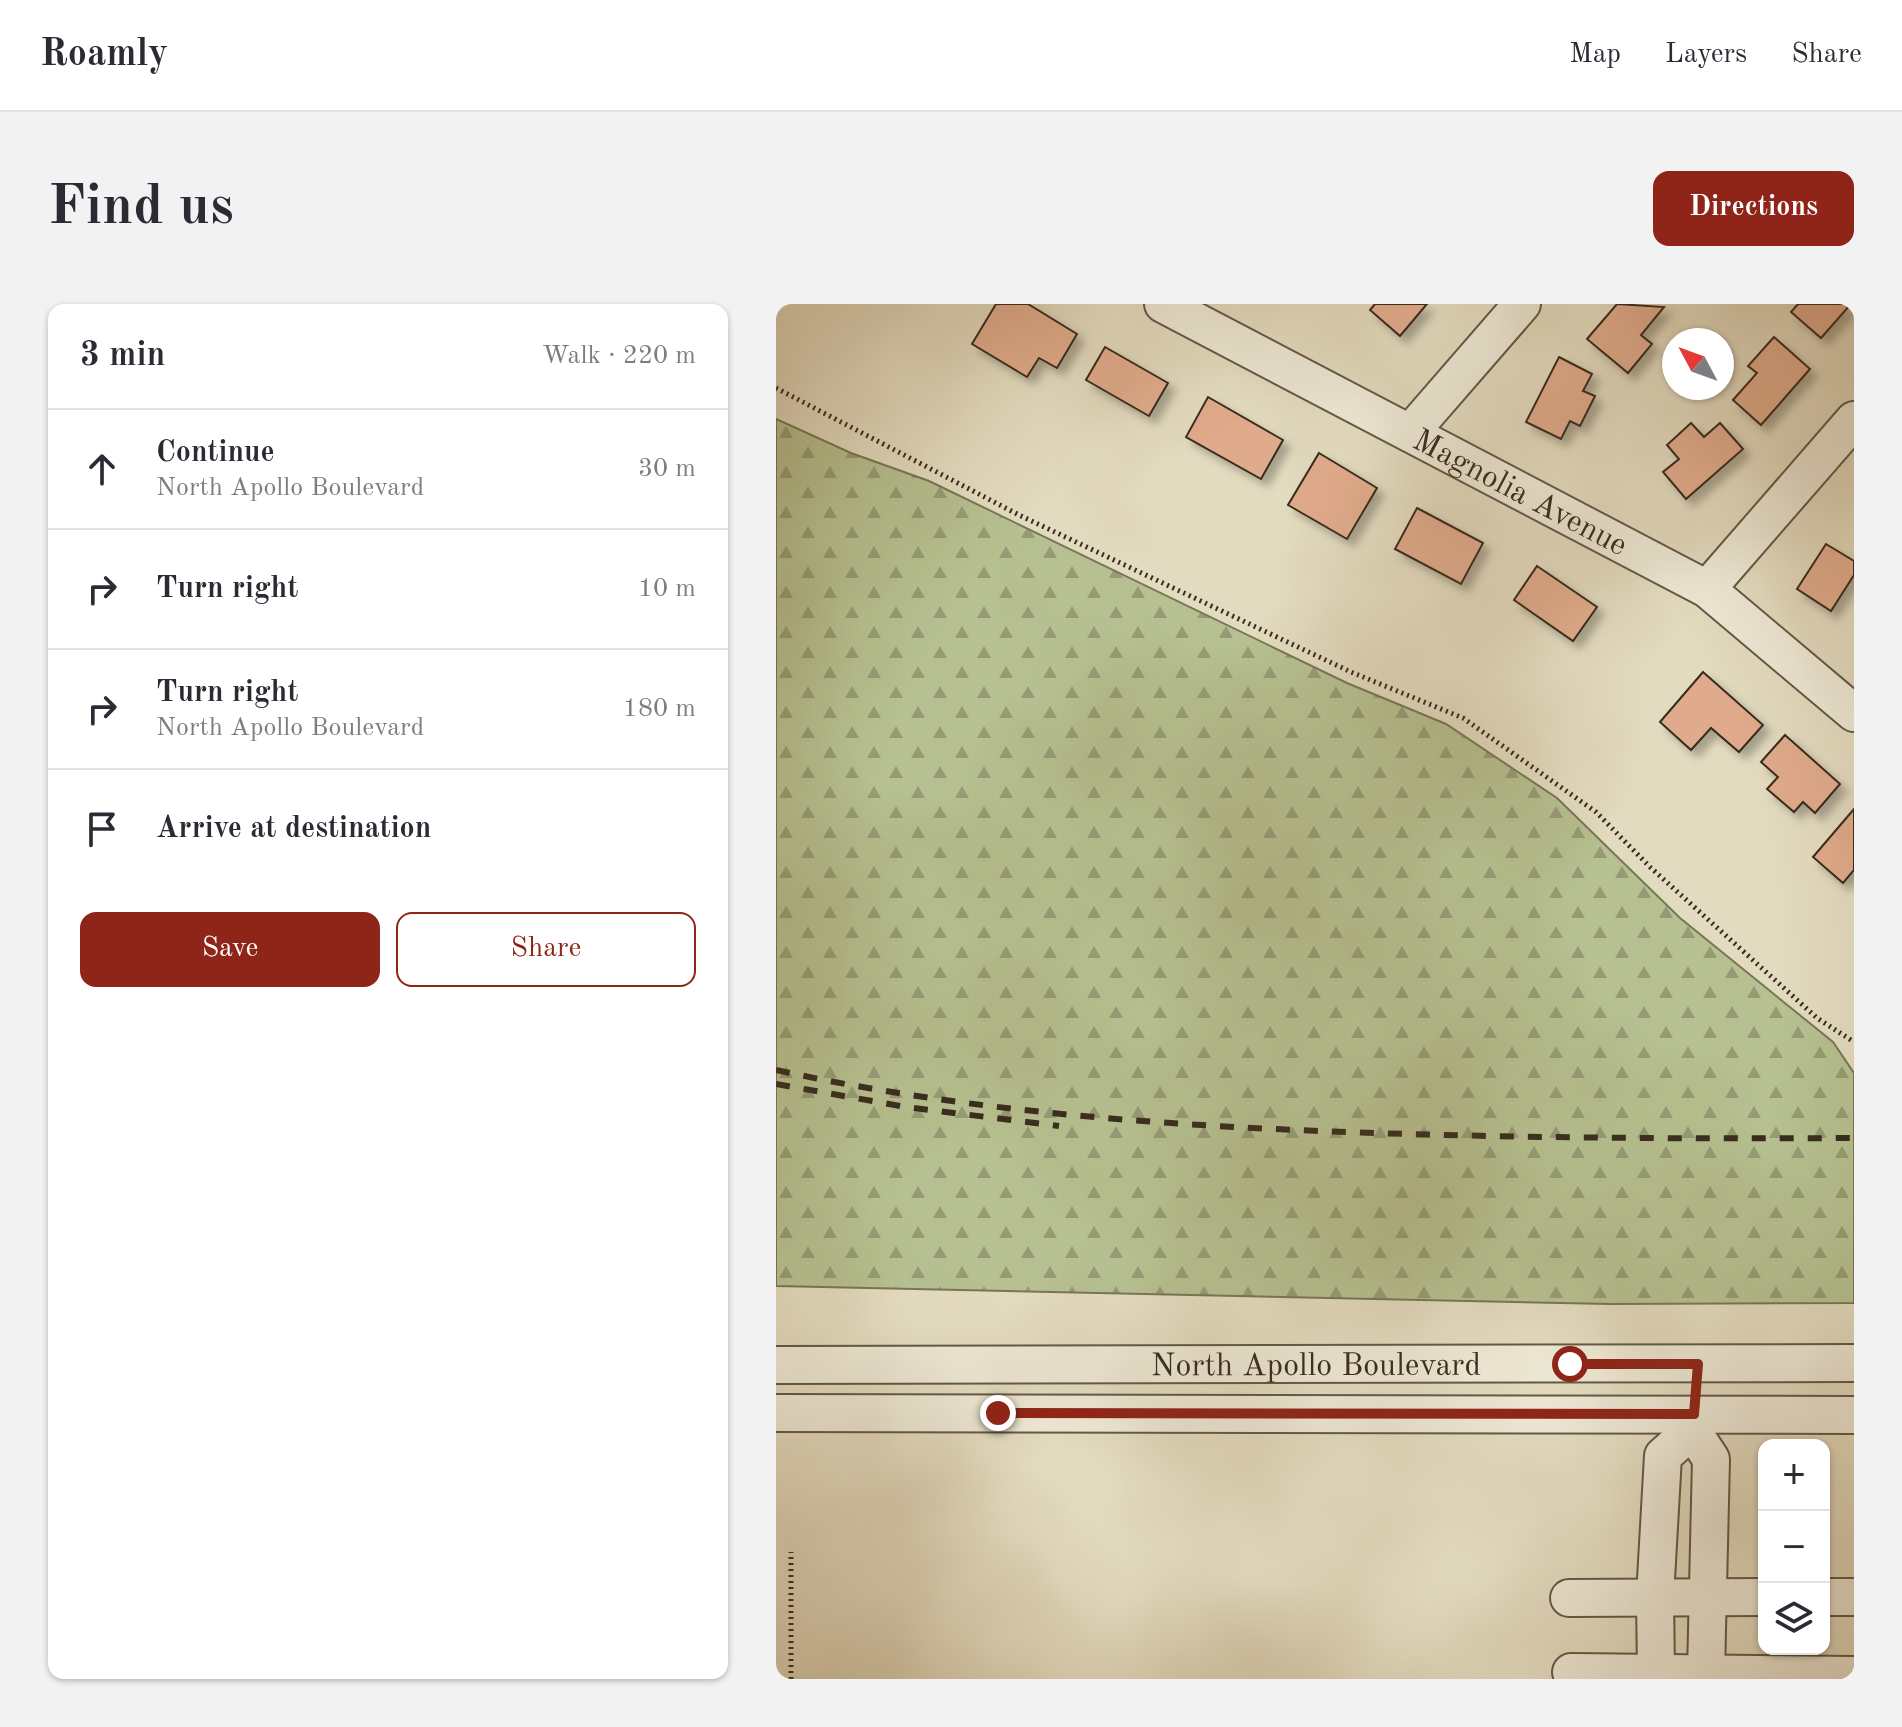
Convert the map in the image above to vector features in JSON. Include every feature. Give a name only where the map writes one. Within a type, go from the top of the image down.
[{"type":"street","name":"Magnolia Avenue","points":[[1163,304],[1707,589],[1854,713]]},
{"type":"street","points":[[1410,433],[1522,304]]},
{"type":"street","points":[[1707,589],[1854,420]]},
{"type":"street","name":"North Apollo Boulevard","points":[[776,1365],[1854,1363]]},
{"type":"street","points":[[1698,1364],[1693,1422],[1711,1459],[1709,1597],[1729,1676]]},
{"type":"street","name":"North Apollo Boulevard","points":[[776,1413],[1693,1422],[1854,1415]]},
{"type":"street","points":[[1656,1673],[1655,1597],[1663,1456],[1693,1422]]},
{"type":"street","points":[[1569,1598],[1758,1597]]},
{"type":"street","points":[[1830,1597],[1854,1597]]},
{"type":"street","points":[[1571,1672],[1854,1675]]},
{"type":"path","points":[[776,388],[1019,515],[1351,672],[1463,718],[1596,812],[1650,867],[1817,1018],[1854,1042]]},
{"type":"path","points":[[791,1552],[791,1679]]},
{"type":"green space","points":[[776,419],[851,453],[929,481],[1347,683],[1446,724],[1557,798],[1680,918],[1833,1042],[1854,1073],[1854,1303],[1609,1304],[776,1286]]},
{"type":"building","points":[[996,304],[1028,304],[1077,334],[1057,368],[1039,358],[1027,377],[972,344]]},
{"type":"building","points":[[1375,304],[1427,304],[1400,336],[1370,310]]},
{"type":"building","points":[[1617,304],[1664,307],[1641,335],[1652,344],[1628,373],[1587,339]]},
{"type":"building","points":[[1798,304],[1851,304],[1821,338],[1791,312]]},
{"type":"building","points":[[1774,337],[1810,369],[1761,425],[1733,400],[1757,373],[1748,366]]},
{"type":"building","points":[[1105,347],[1168,383],[1149,416],[1086,380]]},
{"type":"building","points":[[1559,357],[1592,374],[1583,391],[1595,396],[1580,426],[1570,421],[1561,439],[1526,422]]},
{"type":"building","points":[[1208,397],[1283,440],[1261,479],[1186,437]]},
{"type":"building","points":[[1691,423],[1704,437],[1720,423],[1743,449],[1686,499],[1663,472],[1679,459],[1667,445]]},
{"type":"building","points":[[1319,453],[1377,488],[1347,539],[1288,505]]},
{"type":"building","points":[[1417,508],[1483,543],[1461,584],[1395,549]]},
{"type":"building","points":[[1826,544],[1854,561],[1854,575],[1831,611],[1797,589]]},
{"type":"building","points":[[1537,566],[1597,607],[1573,641],[1514,600]]},
{"type":"building","points":[[1703,672],[1763,725],[1739,752],[1711,728],[1691,750],[1660,722]]},
{"type":"building","points":[[1785,735],[1840,784],[1815,813],[1803,802],[1794,812],[1767,789],[1778,777],[1761,762]]},
{"type":"building","points":[[1854,809],[1854,870],[1843,883],[1813,857]]},
{"type":"railway","points":[[776,1070],[988,1106],[1203,1125],[1473,1136],[1854,1138]]},
{"type":"railway","points":[[776,1084],[906,1107],[1059,1126]]},
{"type":"route","points":[[998,1413],[1694,1414],[1698,1364],[1570,1364]]}]
